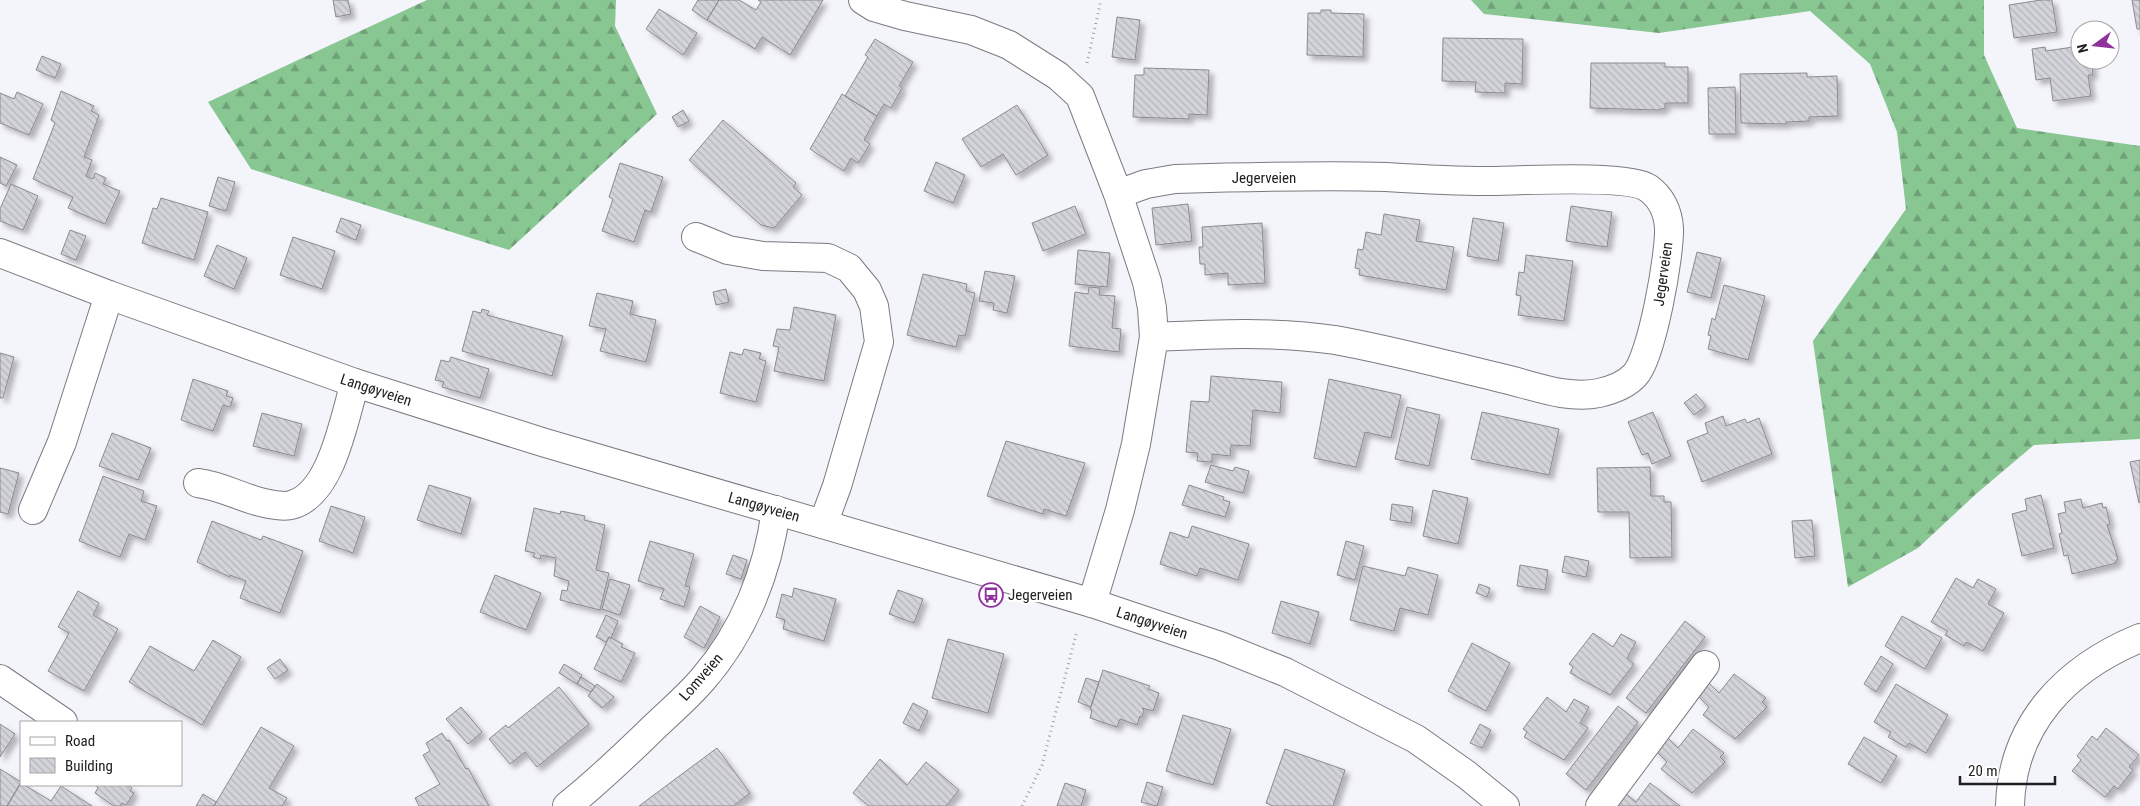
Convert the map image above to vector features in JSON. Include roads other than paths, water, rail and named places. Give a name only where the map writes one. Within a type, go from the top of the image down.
[{"type":"street","points":[[863,0],[874,7],[898,14],[971,30],[1009,45],[1058,76],[1080,96],[1118,194],[1147,282],[1152,308],[1154,337],[1136,444],[1120,510],[1085,614]]},
{"type":"street","name":"Jegerveien","points":[[1118,194],[1146,184],[1175,179],[1385,177],[1432,180],[1632,181],[1646,186],[1657,196],[1666,210],[1669,227],[1668,253],[1657,316],[1642,365],[1635,376],[1610,390],[1594,394],[1560,392],[1388,350],[1292,335],[1234,333],[1154,337]]},
{"type":"street","points":[[696,237],[728,250],[763,256],[828,258],[849,268],[867,290],[874,306],[879,342],[837,486],[823,524]]},
{"type":"street","name":"Langøyveien","points":[[0,253],[109,295],[355,383],[542,442],[823,524],[1085,614],[1220,646],[1285,672],[1416,739],[1467,775],[1505,806]]},
{"type":"street","points":[[33,510],[62,442],[109,295]]},
{"type":"street","points":[[198,483],[266,503],[289,506],[299,503],[314,490],[325,475],[355,383]]},
{"type":"street","name":"Lomveien","points":[[568,806],[681,701],[719,659],[738,628],[757,587],[772,540],[776,510]]},
{"type":"street","points":[[2010,806],[2016,763],[2026,736],[2037,716],[2055,693],[2098,659],[2140,638]]},
{"type":"street","points":[[1600,806],[1705,665]]},
{"type":"street","points":[[0,679],[63,721]]},
{"type":"place","name":"Jegerveien","points":[[991,595]]}]
